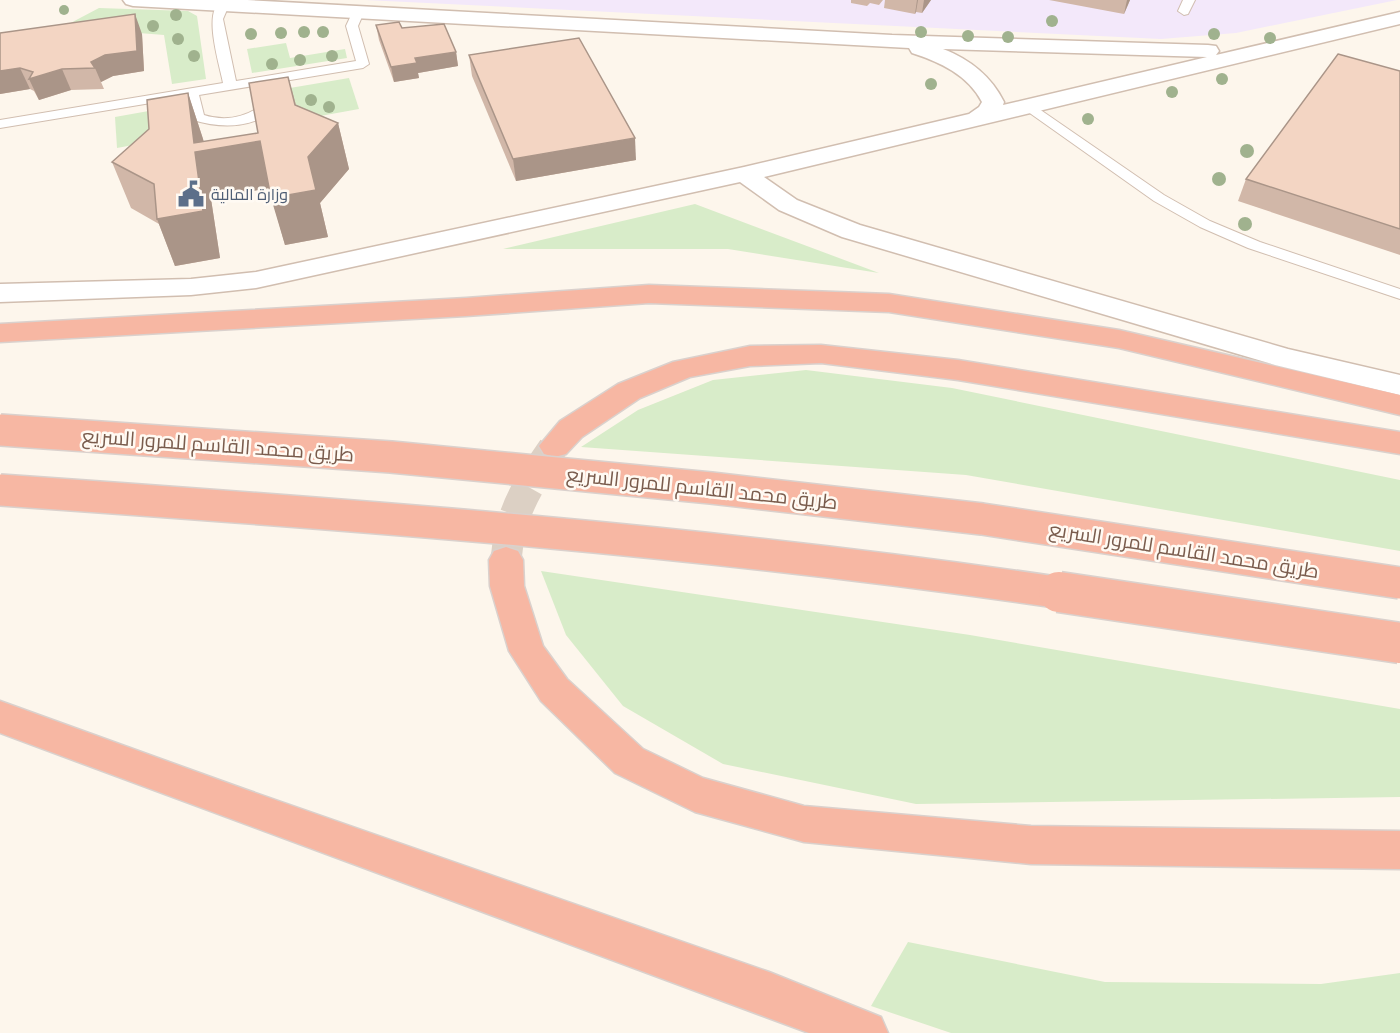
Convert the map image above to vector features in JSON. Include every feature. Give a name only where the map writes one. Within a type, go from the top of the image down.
[{"type":"highway","points":[[0,333],[465,308],[649,294],[889,303],[1119,339],[1400,405]]},
{"type":"highway","points":[[555,446],[572,429],[629,392],[683,369],[750,356],[821,354],[958,370],[1400,443]]},
{"type":"highway","name":"طريق محمد القاسم للمرور السريع","points":[[0,430],[391,457],[711,488],[982,519],[1400,583]]},
{"type":"highway","points":[[0,490],[371,516],[684,544],[997,583],[1400,643]]},
{"type":"highway","points":[[506,560],[507,585],[527,651],[554,690],[629,761],[695,794],[816,825],[1031,845],[1400,850]]},
{"type":"highway","points":[[0,717],[68,740],[244,807],[769,994],[865,1033]]},
{"type":"street","points":[[133,0],[892,41],[1249,53]]},
{"type":"street","points":[[0,293],[191,287],[256,280],[744,174],[1400,18]]},
{"type":"street","points":[[892,41],[945,57],[973,74],[989,92],[993,102],[989,111],[976,118]]},
{"type":"street","points":[[744,174],[788,205],[851,231],[1285,358],[1400,385]]},
{"type":"lane","points":[[223,5],[217,19],[230,86]]},
{"type":"lane","points":[[0,124],[363,64],[352,26],[358,12]]},
{"type":"lane","points":[[192,92],[198,117],[222,123],[237,122],[264,111],[272,104],[266,80]]},
{"type":"lane","points":[[1029,106],[1159,198],[1205,224],[1254,245],[1400,294]]},
{"type":"shaded area","points":[[365,0],[1397,0],[1236,33],[1161,39]]},
{"type":"green space","points":[[99,8],[188,11],[197,16],[206,79],[172,84],[164,35],[63,27]]},
{"type":"green space","points":[[286,43],[290,58],[345,49],[347,58],[252,73],[247,49]]},
{"type":"green space","points":[[349,78],[359,109],[298,120],[290,88]]},
{"type":"green space","points":[[171,107],[176,137],[117,148],[115,117]]},
{"type":"green space","points":[[695,204],[879,273],[728,249],[503,249]]},
{"type":"green space","points":[[806,370],[952,388],[1400,480],[1400,551],[966,475],[581,447],[638,410],[713,380]]},
{"type":"green space","points":[[541,571],[970,635],[1400,709],[1400,797],[916,804],[723,764],[623,706],[566,635]]},
{"type":"green space","points":[[908,942],[1105,982],[1321,984],[1400,973],[1400,1033],[951,1033],[871,1006]]},
{"type":"building","points":[[135,14],[137,51],[105,55],[91,62],[95,68],[62,69],[29,79],[33,72],[20,68],[0,71],[0,33]]},
{"type":"building","points":[[399,22],[402,28],[444,24],[456,52],[415,58],[417,63],[391,67],[376,25]]},
{"type":"building","points":[[579,38],[635,138],[513,159],[469,55]]},
{"type":"building","points":[[1338,54],[1400,71],[1400,229],[1246,179]]},
{"type":"building","points":[[288,77],[295,105],[338,123],[308,157],[316,190],[271,198],[260,141],[195,152],[203,211],[157,219],[154,184],[112,162],[149,129],[147,100],[188,93],[194,143],[258,133],[249,83]]},
{"type":"tunnel","points":[[506,560],[512,527],[522,499],[555,446]]},
{"type":"place","name":"وزارة المالية","points":[[191,194]]}]
